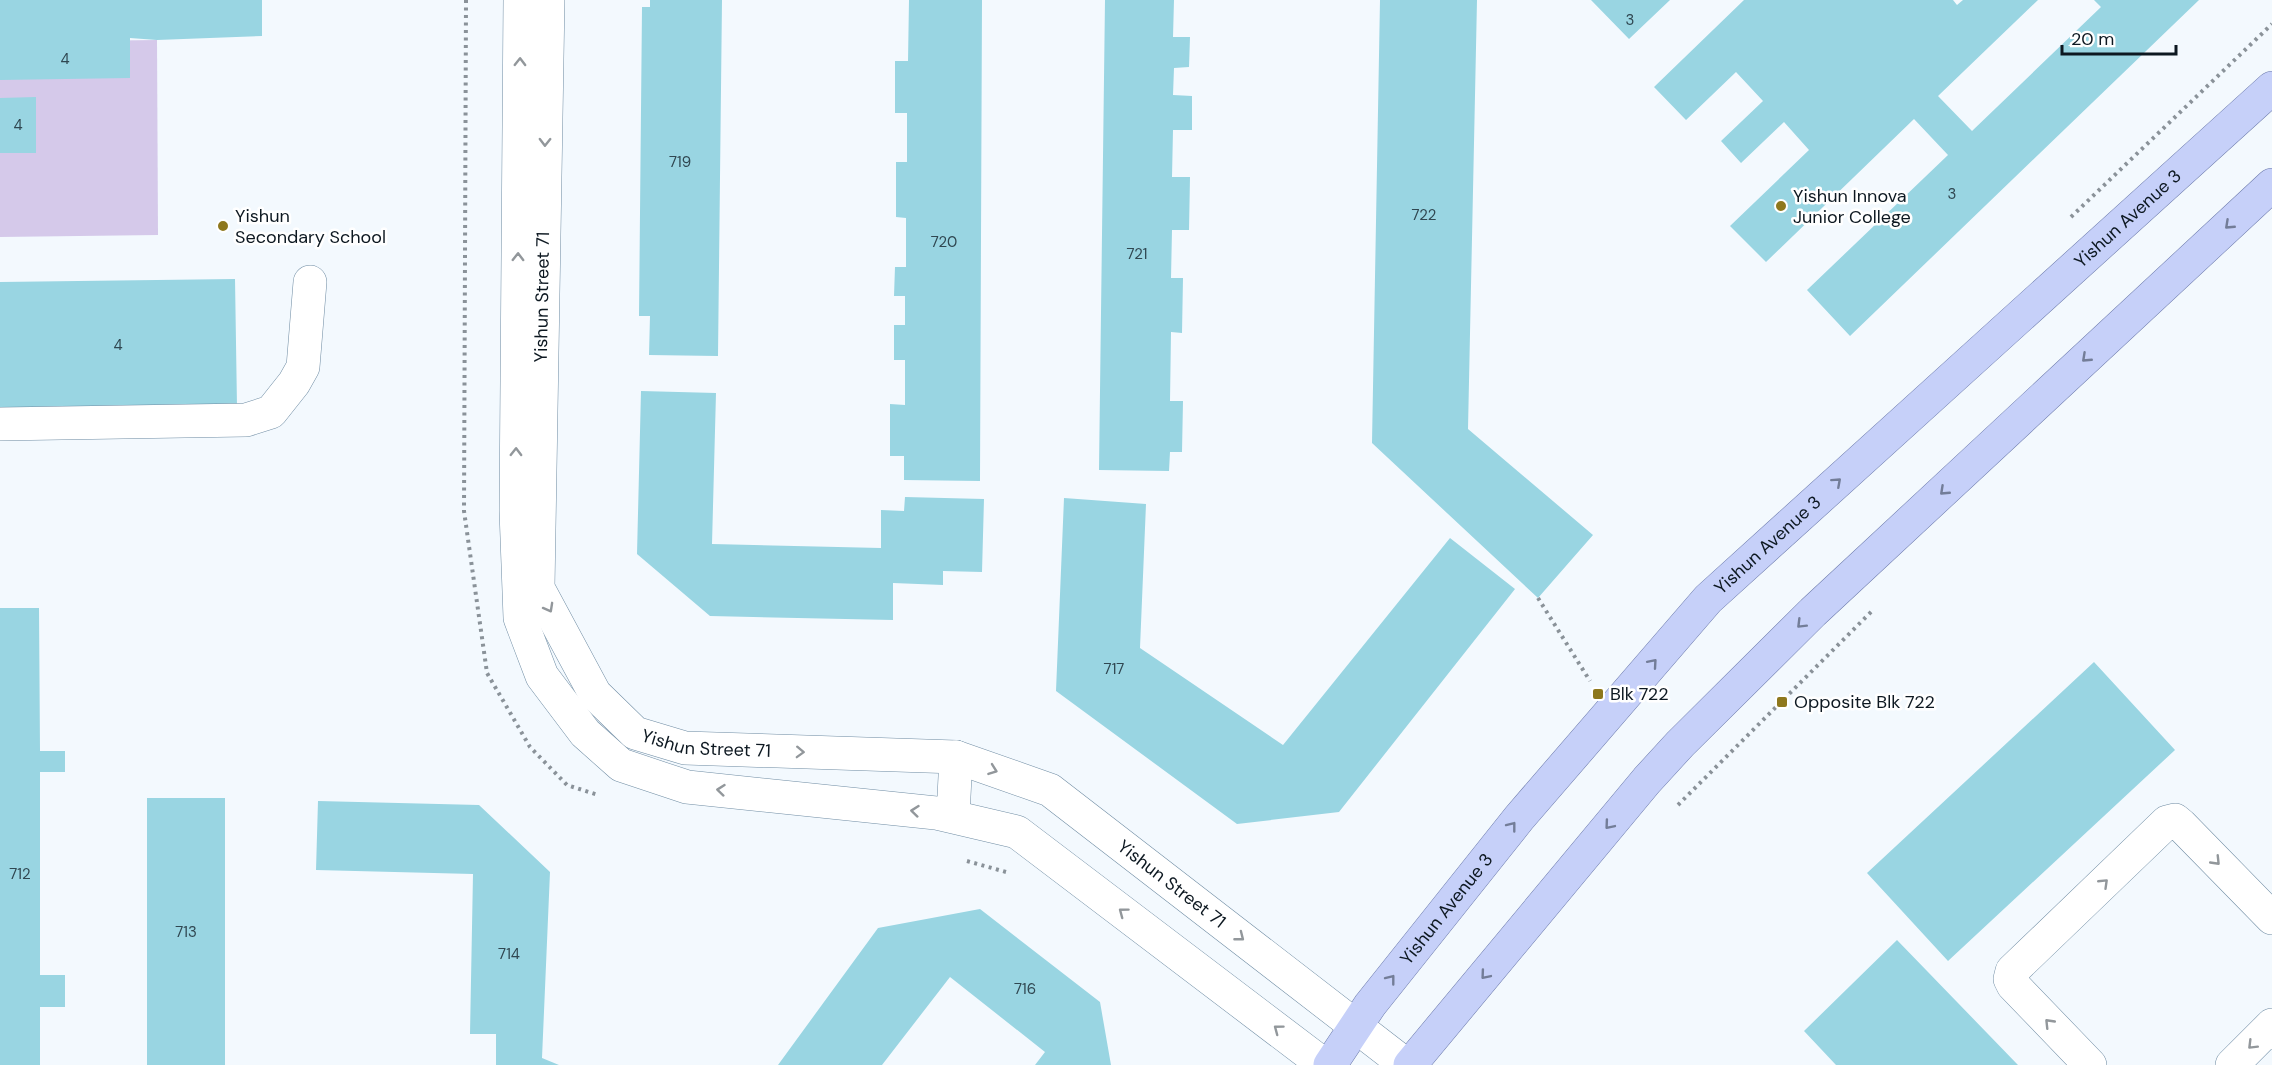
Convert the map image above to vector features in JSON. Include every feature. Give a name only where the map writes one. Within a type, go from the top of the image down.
[{"type":"main road","name":"Yishun Avenue 3","points":[[1330,1065],[1370,1005],[1518,818],[1708,599],[2272,88]]},
{"type":"main road","points":[[1408,1065],[1647,780],[1680,744],[1813,612],[2272,185]]},
{"type":"street","name":"Yishun Street 71","points":[[520,0],[516,511],[520,618],[542,676],[585,734],[621,765],[687,787],[953,816],[1017,832],[1324,1065]]},
{"type":"street","name":"Yishun Street 71","points":[[548,0],[538,588],[595,694],[635,733],[685,748],[956,757],[1050,790],[1408,1065]]},
{"type":"street","points":[[0,424],[246,420],[272,412],[303,367],[310,282]]},
{"type":"street","points":[[953,816],[956,757]]},
{"type":"street","points":[[2090,1065],[2013,985],[2010,979],[2012,970],[2167,822],[2175,820],[2181,825],[2272,918]]},
{"type":"street","points":[[2232,1065],[2272,1025]]},
{"type":"path","points":[[466,0],[464,511],[487,673],[530,747],[567,784],[606,798]]},
{"type":"path","points":[[1538,598],[1598,694],[1614,707]]},
{"type":"path","points":[[1673,809],[1876,607]]},
{"type":"path","points":[[966,860],[1011,873]]},
{"type":"shaded area","points":[[157,40],[158,235],[0,237],[0,42]]},
{"type":"building","points":[[0,0],[262,0],[262,36],[157,40],[130,38],[130,78],[0,80]]},
{"type":"building","points":[[650,0],[722,0],[718,356],[649,355],[650,316],[639,316],[642,7],[650,7]]},
{"type":"building","points":[[909,0],[982,0],[980,481],[904,480],[904,456],[890,456],[890,404],[905,405],[905,360],[894,360],[894,325],[905,325],[905,296],[894,296],[895,267],[906,267],[906,218],[896,217],[896,162],[907,162],[907,113],[895,113],[895,61],[908,61]]},
{"type":"building","points":[[1105,0],[1174,0],[1173,37],[1190,37],[1189,67],[1174,68],[1173,95],[1192,96],[1192,130],[1173,130],[1172,177],[1190,177],[1189,230],[1172,230],[1171,278],[1183,278],[1182,333],[1171,332],[1170,401],[1183,401],[1182,452],[1170,452],[1169,471],[1099,470]]},
{"type":"building","points":[[1380,0],[1477,0],[1468,429],[1593,535],[1538,598],[1372,443]]},
{"type":"building","points":[[1591,0],[1670,0],[1629,39]]},
{"type":"building","points":[[1744,0],[1953,0],[1957,5],[1963,0],[2038,0],[1938,96],[1972,131],[2101,7],[2094,0],[2199,0],[1850,336],[1807,290],[1948,155],[1914,119],[1766,262],[1730,226],[1809,150],[1784,122],[1741,163],[1721,141],[1763,101],[1736,72],[1686,120],[1654,87]]},
{"type":"building","points":[[36,97],[36,153],[0,153],[0,98]]},
{"type":"building","points":[[235,279],[237,407],[0,411],[0,282]]},
{"type":"building","points":[[641,391],[716,393],[712,544],[881,548],[881,510],[904,511],[905,497],[984,499],[982,572],[943,571],[943,585],[893,583],[893,620],[710,616],[637,554]]},
{"type":"building","points":[[1064,498],[1146,504],[1140,648],[1283,745],[1450,538],[1515,589],[1339,812],[1237,824],[1056,691]]},
{"type":"building","points":[[0,608],[39,608],[40,751],[65,751],[65,772],[40,772],[40,975],[65,975],[65,1007],[40,1007],[40,1065],[0,1065]]},
{"type":"building","points":[[2094,662],[2175,750],[1948,961],[1867,873]]},
{"type":"building","points":[[147,798],[225,798],[225,1065],[147,1065]]},
{"type":"building","points":[[318,801],[479,805],[550,872],[542,1058],[559,1065],[496,1065],[496,1034],[470,1034],[473,874],[316,870]]},
{"type":"building","points":[[980,909],[1100,1002],[1111,1065],[1035,1065],[1045,1052],[950,977],[882,1065],[778,1065],[878,928]]},
{"type":"building","points":[[1897,940],[2018,1065],[1836,1065],[1804,1031]]},
{"type":"place","name":"Yishun Innova Junior College","points":[[1781,206]]},
{"type":"place","name":"Yishun Secondary School","points":[[223,226]]},
{"type":"place","name":"Blk 722","points":[[1598,694]]},
{"type":"place","name":"Opposite Blk 722","points":[[1782,702]]}]
